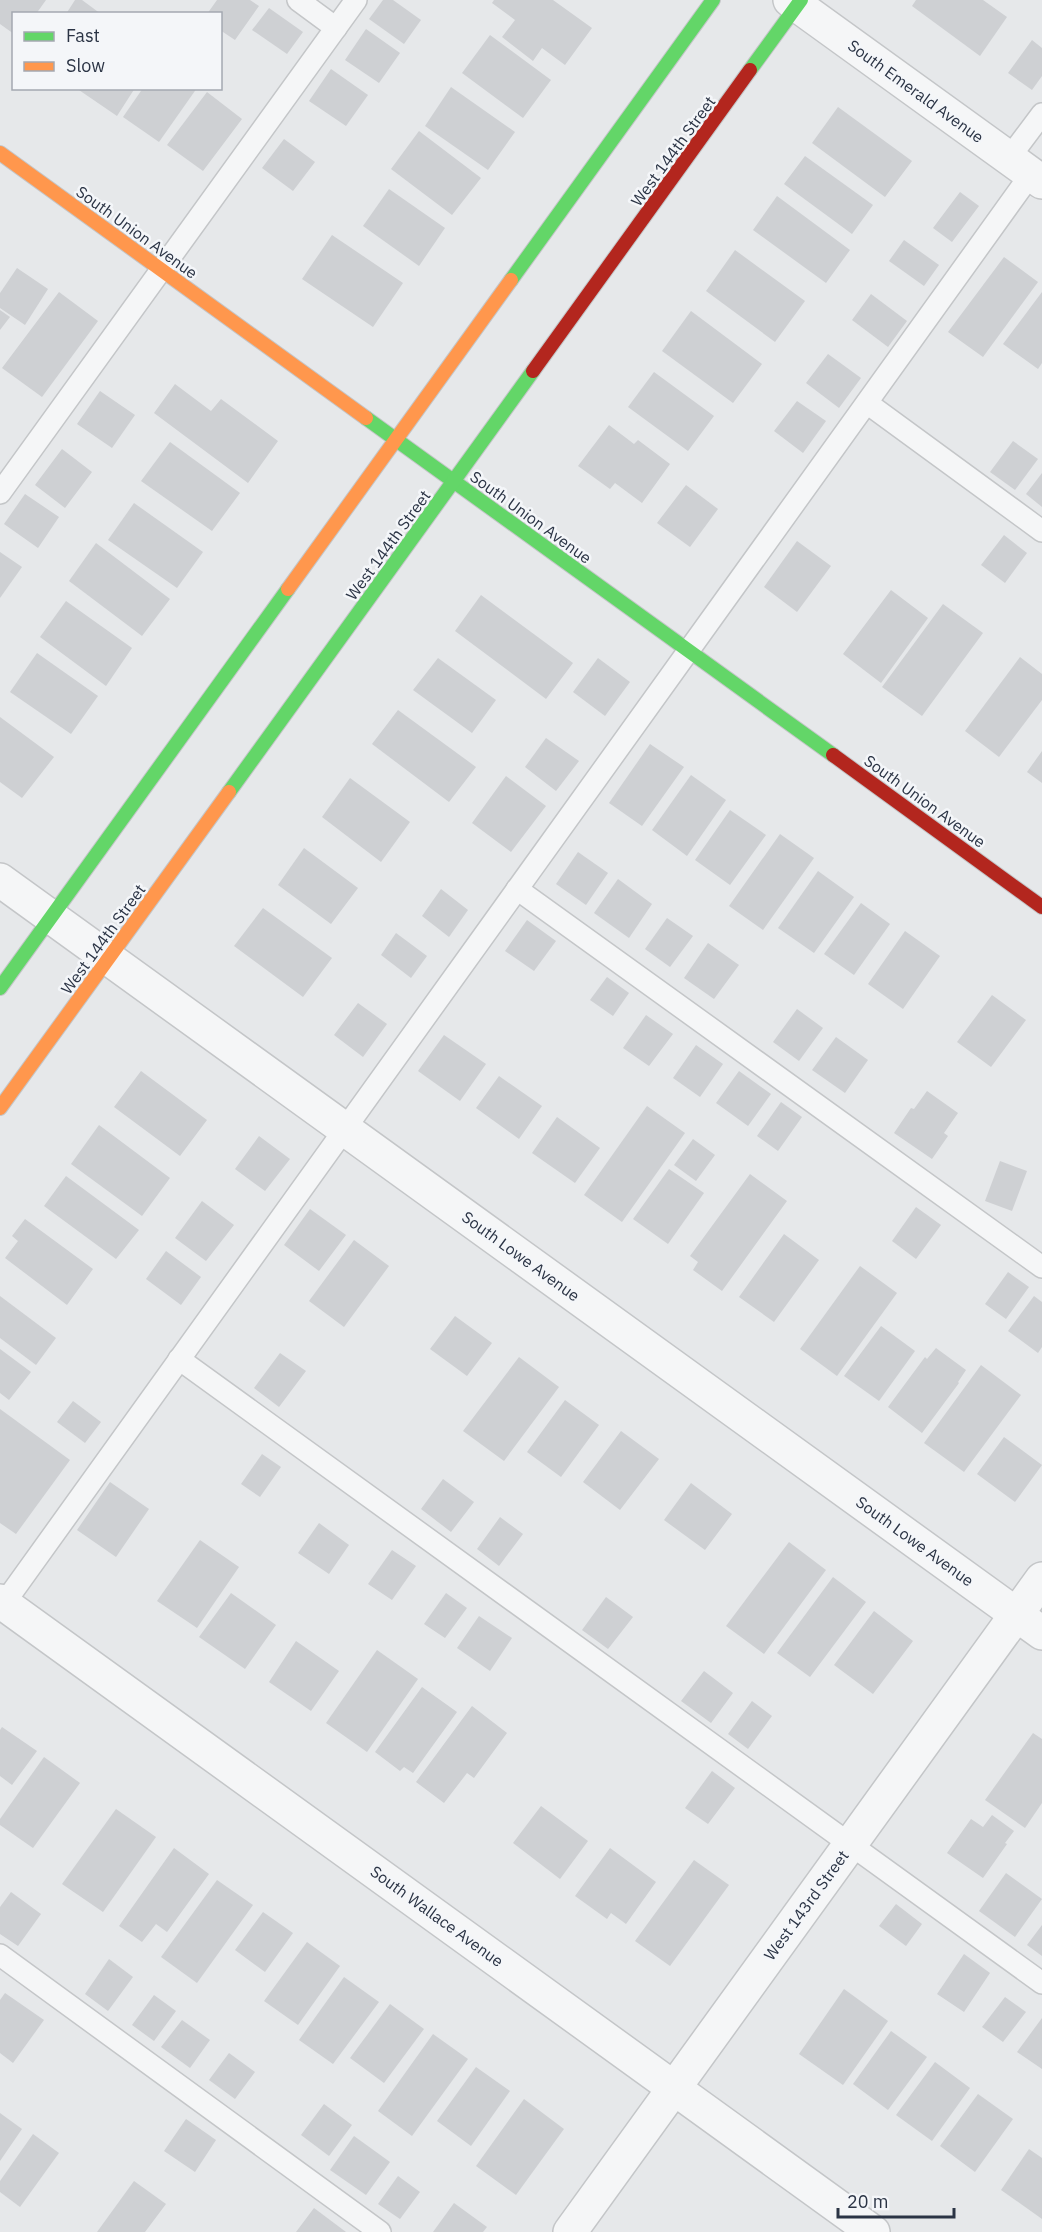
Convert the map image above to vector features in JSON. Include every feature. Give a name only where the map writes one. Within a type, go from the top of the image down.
[{"type":"street","points":[[0,988],[713,0]]},
{"type":"street","name":"South Emerald Avenue","points":[[796,2],[1027,172]]},
{"type":"street","name":"West 144th Street","points":[[0,1108],[454,482],[796,2]]},
{"type":"street","name":"South Union Avenue","points":[[0,153],[1042,907]]},
{"type":"street","name":"South Lowe Avenue","points":[[0,880],[1042,1633]]},
{"type":"street","name":"West 143rd Street","points":[[570,2232],[1042,1579]]},
{"type":"street","name":"South Wallace Avenue","points":[[1,1605],[873,2232]]},
{"type":"lane","points":[[298,0],[336,28]]},
{"type":"lane","points":[[0,493],[356,0]]},
{"type":"lane","points":[[1,1605],[867,402],[1027,172],[1042,114]]},
{"type":"lane","points":[[867,402],[1042,531]]},
{"type":"lane","points":[[517,890],[1042,1267]]},
{"type":"lane","points":[[179,1359],[1042,1983]]},
{"type":"lane","points":[[0,1955],[380,2232]]},
{"type":"building","points":[[0,0],[46,0],[37,12],[12,12],[12,33],[0,24]]},
{"type":"building","points":[[75,0],[82,0],[98,12],[67,12]]},
{"type":"building","points":[[217,0],[250,0],[259,6],[235,40],[222,31],[222,12],[208,12]]},
{"type":"building","points":[[383,0],[393,0],[421,20],[404,44],[369,19]]},
{"type":"building","points":[[494,0],[553,0],[592,28],[565,65],[542,48],[533,61],[502,37],[515,20],[492,3]]},
{"type":"building","points":[[916,0],[983,0],[1007,17],[980,56],[912,6]]},
{"type":"building","points":[[269,8],[303,32],[287,54],[252,30]]},
{"type":"building","points":[[366,29],[400,53],[379,83],[345,60]]},
{"type":"building","points":[[490,35],[551,80],[523,118],[462,73]]},
{"type":"building","points":[[1032,40],[1042,48],[1042,76],[1032,90],[1008,73]]},
{"type":"building","points":[[331,69],[368,95],[346,126],[309,101]]},
{"type":"building","points":[[451,87],[515,132],[488,170],[425,126]]},
{"type":"building","points":[[79,90],[134,90],[117,116]]},
{"type":"building","points":[[142,90],[196,90],[159,142],[123,117]]},
{"type":"building","points":[[207,92],[242,119],[203,171],[167,145]]},
{"type":"building","points":[[838,107],[912,161],[885,197],[812,143]]},
{"type":"building","points":[[419,131],[481,178],[452,215],[391,169]]},
{"type":"building","points":[[284,139],[315,162],[293,191],[262,168]]},
{"type":"building","points":[[805,156],[873,205],[852,234],[784,184]]},
{"type":"building","points":[[389,189],[445,228],[419,266],[363,226]]},
{"type":"building","points":[[960,192],[979,206],[952,242],[933,228]]},
{"type":"building","points":[[777,196],[850,250],[826,283],[753,230]]},
{"type":"building","points":[[332,235],[403,283],[373,327],[302,279]]},
{"type":"building","points":[[904,240],[939,265],[924,286],[889,261]]},
{"type":"building","points":[[735,250],[805,301],[775,342],[706,291]]},
{"type":"building","points":[[1004,257],[1038,282],[983,357],[948,332]]},
{"type":"building","points":[[17,268],[48,289],[25,325],[0,308],[0,293]]},
{"type":"building","points":[[59,292],[98,321],[42,397],[2,368]]},
{"type":"building","points":[[1042,292],[1042,363],[1038,369],[1003,344]]},
{"type":"building","points":[[871,294],[907,321],[888,347],[852,320]]},
{"type":"building","points":[[0,310],[10,317],[0,330]]},
{"type":"building","points":[[691,311],[762,364],[733,403],[662,351]]},
{"type":"building","points":[[828,354],[861,378],[839,408],[806,383]]},
{"type":"building","points":[[654,372],[714,416],[688,451],[628,407]]},
{"type":"building","points":[[175,384],[211,411],[221,399],[278,441],[248,483],[154,413]]},
{"type":"building","points":[[100,391],[135,415],[112,448],[77,424]]},
{"type":"building","points":[[797,401],[826,421],[803,453],[774,431]]},
{"type":"building","points":[[609,425],[634,444],[638,440],[670,464],[642,503],[615,483],[610,489],[578,466]]},
{"type":"building","points":[[1013,441],[1038,459],[1015,490],[990,472]]},
{"type":"building","points":[[170,442],[240,493],[212,531],[141,481]]},
{"type":"building","points":[[62,449],[92,472],[65,508],[35,485]]},
{"type":"building","points":[[1042,473],[1042,507],[1026,494]]},
{"type":"building","points":[[686,485],[718,509],[690,547],[657,523]]},
{"type":"building","points":[[25,494],[59,517],[38,548],[4,524]]},
{"type":"building","points":[[134,503],[203,552],[177,588],[108,540]]},
{"type":"building","points":[[1004,535],[1027,553],[1005,583],[981,565]]},
{"type":"building","points":[[797,541],[831,566],[797,612],[764,587]]},
{"type":"building","points":[[96,543],[170,599],[142,636],[69,581]]},
{"type":"building","points":[[0,552],[22,567],[0,598]]},
{"type":"building","points":[[891,590],[928,618],[881,683],[843,654]]},
{"type":"building","points":[[481,595],[573,663],[546,699],[455,631]]},
{"type":"building","points":[[66,601],[132,648],[106,686],[40,637]]},
{"type":"building","points":[[943,604],[983,633],[922,716],[882,687]]},
{"type":"building","points":[[37,653],[98,696],[71,734],[10,692]]},
{"type":"building","points":[[1020,657],[1042,674],[1042,700],[999,757],[965,731]]},
{"type":"building","points":[[438,658],[496,700],[472,733],[413,690]]},
{"type":"building","points":[[598,658],[630,682],[605,716],[573,692]]},
{"type":"building","points":[[398,710],[476,767],[449,802],[372,744]]},
{"type":"building","points":[[0,717],[54,757],[22,798],[0,782]]},
{"type":"building","points":[[546,738],[579,761],[556,791],[525,767]]},
{"type":"building","points":[[650,744],[684,767],[642,826],[609,803]]},
{"type":"building","points":[[1042,751],[1042,783],[1027,772]]},
{"type":"building","points":[[691,775],[726,800],[687,856],[652,830]]},
{"type":"building","points":[[506,776],[546,806],[511,852],[472,823]]},
{"type":"building","points":[[350,778],[410,822],[381,862],[322,817]]},
{"type":"building","points":[[730,810],[766,835],[730,885],[695,860]]},
{"type":"building","points":[[780,834],[814,858],[763,930],[729,906]]},
{"type":"building","points":[[304,848],[358,888],[331,924],[278,885]]},
{"type":"building","points":[[578,852],[608,873],[586,905],[556,884]]},
{"type":"building","points":[[818,871],[854,897],[814,953],[778,928]]},
{"type":"building","points":[[618,879],[652,904],[629,938],[594,913]]},
{"type":"building","points":[[441,889],[468,910],[449,937],[422,916]]},
{"type":"building","points":[[861,903],[890,924],[854,975],[824,954]]},
{"type":"building","points":[[263,908],[332,958],[303,997],[234,946]]},
{"type":"building","points":[[667,918],[693,936],[670,967],[645,949]]},
{"type":"building","points":[[527,920],[556,941],[534,971],[505,951]]},
{"type":"building","points":[[905,931],[940,956],[903,1009],[868,984]]},
{"type":"building","points":[[396,933],[427,956],[411,978],[381,955]]},
{"type":"building","points":[[708,943],[739,965],[714,999],[684,978]]},
{"type":"building","points":[[607,977],[629,993],[613,1016],[590,1000]]},
{"type":"building","points":[[992,995],[1026,1020],[991,1067],[957,1042]]},
{"type":"building","points":[[358,1003],[387,1024],[363,1057],[334,1035]]},
{"type":"building","points":[[797,1009],[823,1028],[799,1061],[773,1042]]},
{"type":"building","points":[[646,1015],[673,1034],[649,1066],[623,1048]]},
{"type":"building","points":[[444,1035],[486,1064],[460,1101],[418,1071]]},
{"type":"building","points":[[836,1037],[868,1060],[845,1093],[812,1070]]},
{"type":"building","points":[[696,1045],[723,1064],[700,1097],[673,1078]]},
{"type":"building","points":[[141,1071],[207,1120],[180,1156],[114,1107]]},
{"type":"building","points":[[739,1071],[771,1094],[748,1126],[716,1103]]},
{"type":"building","points":[[499,1076],[542,1106],[519,1139],[476,1108]]},
{"type":"building","points":[[927,1091],[958,1113],[944,1133],[948,1136],[932,1159],[894,1133],[911,1108],[914,1109]]},
{"type":"building","points":[[781,1102],[802,1117],[778,1151],[757,1136]]},
{"type":"building","points":[[647,1106],[685,1133],[622,1222],[584,1195]]},
{"type":"building","points":[[557,1117],[600,1148],[575,1183],[532,1153]]},
{"type":"building","points":[[99,1125],[170,1178],[142,1216],[71,1164]]},
{"type":"building","points":[[259,1136],[290,1159],[265,1191],[235,1169]]},
{"type":"building","points":[[693,1139],[715,1155],[696,1181],[674,1165]]},
{"type":"building","points":[[1000,1161],[1027,1171],[1012,1211],[985,1201]]},
{"type":"building","points":[[669,1169],[704,1193],[668,1244],[633,1219]]},
{"type":"building","points":[[750,1174],[787,1201],[722,1291],[693,1270],[698,1262],[690,1256]]},
{"type":"building","points":[[66,1176],[139,1230],[116,1259],[44,1206]]},
{"type":"building","points":[[202,1201],[234,1225],[206,1261],[175,1238]]},
{"type":"building","points":[[916,1207],[941,1225],[916,1259],[892,1241]]},
{"type":"building","points":[[310,1209],[346,1235],[319,1271],[284,1245]]},
{"type":"building","points":[[25,1219],[93,1269],[67,1305],[5,1258],[18,1241],[12,1236]]},
{"type":"building","points":[[784,1234],[819,1260],[774,1322],[739,1297]]},
{"type":"building","points":[[354,1240],[389,1266],[344,1327],[309,1301]]},
{"type":"building","points":[[166,1251],[201,1277],[181,1305],[146,1279]]},
{"type":"building","points":[[860,1266],[897,1293],[837,1376],[800,1349]]},
{"type":"building","points":[[1008,1272],[1029,1287],[1006,1319],[985,1304]]},
{"type":"building","points":[[0,1296],[56,1338],[36,1365],[0,1338]]},
{"type":"building","points":[[1034,1296],[1042,1302],[1042,1347],[1038,1353],[1008,1331]]},
{"type":"building","points":[[455,1316],[492,1343],[467,1376],[430,1349]]},
{"type":"building","points":[[881,1326],[915,1351],[879,1401],[844,1376]]},
{"type":"building","points":[[936,1348],[966,1370],[922,1433],[888,1407],[925,1357],[927,1359]]},
{"type":"building","points":[[0,1349],[31,1372],[9,1400],[0,1393]]},
{"type":"building","points":[[280,1353],[306,1371],[279,1407],[254,1388]]},
{"type":"building","points":[[519,1357],[559,1387],[504,1461],[463,1431]]},
{"type":"building","points":[[981,1365],[1021,1395],[964,1472],[924,1443]]},
{"type":"building","points":[[565,1400],[599,1425],[561,1477],[527,1452]]},
{"type":"building","points":[[73,1401],[101,1422],[85,1443],[57,1422]]},
{"type":"building","points":[[0,1409],[70,1460],[16,1534],[0,1523]]},
{"type":"building","points":[[621,1431],[659,1459],[620,1510],[583,1482]]},
{"type":"building","points":[[1004,1437],[1042,1465],[1015,1502],[977,1474]]},
{"type":"building","points":[[262,1454],[281,1467],[260,1497],[241,1484]]},
{"type":"building","points":[[443,1479],[474,1502],[451,1532],[421,1509]]},
{"type":"building","points":[[110,1482],[149,1509],[116,1557],[77,1530]]},
{"type":"building","points":[[691,1483],[732,1514],[705,1550],[664,1520]]},
{"type":"building","points":[[500,1517],[523,1534],[499,1566],[477,1549]]},
{"type":"building","points":[[319,1523],[349,1545],[329,1574],[298,1553]]},
{"type":"building","points":[[200,1540],[239,1567],[197,1628],[157,1601]]},
{"type":"building","points":[[789,1542],[826,1570],[764,1654],[726,1626]]},
{"type":"building","points":[[392,1550],[416,1566],[392,1600],[368,1584]]},
{"type":"building","points":[[833,1577],[866,1602],[810,1677],[777,1653]]},
{"type":"building","points":[[231,1593],[276,1625],[245,1669],[199,1637]]},
{"type":"building","points":[[446,1593],[467,1608],[445,1638],[424,1624]]},
{"type":"building","points":[[606,1597],[633,1617],[608,1649],[582,1630]]},
{"type":"building","points":[[874,1611],[913,1641],[873,1694],[834,1665]]},
{"type":"building","points":[[479,1616],[512,1638],[490,1671],[457,1648]]},
{"type":"building","points":[[296,1641],[339,1671],[311,1711],[269,1682]]},
{"type":"building","points":[[377,1650],[418,1679],[367,1752],[326,1723]]},
{"type":"building","points":[[704,1671],[733,1693],[711,1723],[681,1701]]},
{"type":"building","points":[[422,1687],[457,1712],[413,1773],[404,1767],[400,1771],[375,1752]]},
{"type":"building","points":[[752,1701],[772,1716],[748,1749],[728,1734]]},
{"type":"building","points":[[472,1706],[507,1733],[474,1778],[467,1773],[444,1803],[416,1782]]},
{"type":"building","points":[[2,1727],[37,1751],[12,1785],[0,1776],[0,1730]]},
{"type":"building","points":[[1033,1733],[1042,1739],[1042,1803],[1025,1828],[985,1800]]},
{"type":"building","points":[[44,1757],[80,1783],[33,1848],[0,1825],[0,1819]]},
{"type":"building","points":[[712,1771],[735,1788],[708,1824],[685,1808]]},
{"type":"building","points":[[541,1806],[588,1841],[560,1879],[513,1843]]},
{"type":"building","points":[[116,1809],[156,1837],[103,1912],[62,1884]]},
{"type":"building","points":[[992,1815],[1014,1831],[983,1878],[947,1853],[971,1819],[983,1827]]},
{"type":"building","points":[[174,1848],[209,1874],[167,1932],[156,1924],[142,1942],[119,1926]]},
{"type":"building","points":[[610,1848],[656,1882],[626,1924],[611,1913],[607,1919],[575,1896]]},
{"type":"building","points":[[694,1860],[729,1885],[670,1966],[635,1941]]},
{"type":"building","points":[[1006,1873],[1042,1899],[1015,1937],[979,1911]]},
{"type":"building","points":[[217,1880],[253,1905],[197,1983],[161,1957]]},
{"type":"building","points":[[11,1892],[41,1914],[18,1946],[0,1934],[0,1907]]},
{"type":"building","points":[[896,1904],[922,1924],[906,1946],[879,1926]]},
{"type":"building","points":[[263,1912],[293,1933],[265,1972],[235,1950]]},
{"type":"building","points":[[1042,1925],[1042,1956],[1027,1945]]},
{"type":"building","points":[[307,1942],[340,1966],[298,2025],[264,2001]]},
{"type":"building","points":[[964,1954],[990,1973],[964,2012],[937,1994]]},
{"type":"building","points":[[109,1959],[133,1977],[108,2011],[85,1994]]},
{"type":"building","points":[[344,1977],[379,2002],[333,2064],[299,2040]]},
{"type":"building","points":[[844,1989],[888,2021],[843,2085],[799,2054]]},
{"type":"building","points":[[5,1993],[44,2020],[13,2063],[0,2053],[0,2000]]},
{"type":"building","points":[[154,1995],[176,2011],[154,2041],[132,2025]]},
{"type":"building","points":[[1005,1997],[1026,2012],[1003,2042],[982,2027]]},
{"type":"building","points":[[390,2004],[424,2029],[384,2083],[350,2058]]},
{"type":"building","points":[[1042,2018],[1042,2069],[1017,2052]]},
{"type":"building","points":[[182,2020],[210,2040],[190,2068],[161,2047]]},
{"type":"building","points":[[891,2031],[927,2057],[888,2110],[853,2084]]},
{"type":"building","points":[[433,2034],[468,2059],[412,2136],[378,2111]]},
{"type":"building","points":[[229,2053],[255,2072],[235,2099],[209,2080]]},
{"type":"building","points":[[935,2062],[970,2088],[932,2141],[896,2115]]},
{"type":"building","points":[[476,2067],[510,2091],[471,2146],[437,2121]]},
{"type":"building","points":[[978,2094],[1013,2119],[975,2172],[940,2146]]},
{"type":"building","points":[[524,2099],[564,2129],[516,2195],[476,2166]]},
{"type":"building","points":[[324,2104],[352,2125],[329,2156],[301,2135]]},
{"type":"building","points":[[0,2113],[22,2129],[0,2161]]},
{"type":"building","points":[[186,2119],[216,2140],[195,2172],[164,2151]]},
{"type":"building","points":[[33,2134],[59,2153],[20,2207],[0,2192],[0,2181]]},
{"type":"building","points":[[354,2136],[390,2162],[366,2195],[330,2170]]},
{"type":"building","points":[[1029,2149],[1042,2158],[1042,2219],[1001,2190]]},
{"type":"building","points":[[398,2176],[420,2192],[400,2219],[378,2204]]},
{"type":"building","points":[[134,2181],[166,2204],[145,2232],[97,2232]]},
{"type":"building","points":[[454,2203],[487,2227],[483,2232],[433,2232]]},
{"type":"building","points":[[314,2208],[346,2232],[296,2232]]},
{"type":"traffic: fast","points":[[511,280],[713,0]]},
{"type":"traffic: fast","points":[[750,70],[801,0]]},
{"type":"traffic: fast","points":[[229,792],[533,371]]},
{"type":"traffic: fast","points":[[366,418],[833,755]]},
{"type":"traffic: fast","points":[[0,988],[288,589]]},
{"type":"traffic: slow","points":[[0,153],[366,418]]},
{"type":"traffic: slow","points":[[288,589],[511,280]]},
{"type":"traffic: slow","points":[[0,1108],[229,792]]},
{"type":"traffic: jam","points":[[533,371],[750,70]]},
{"type":"traffic: jam","points":[[833,755],[1042,907]]}]
